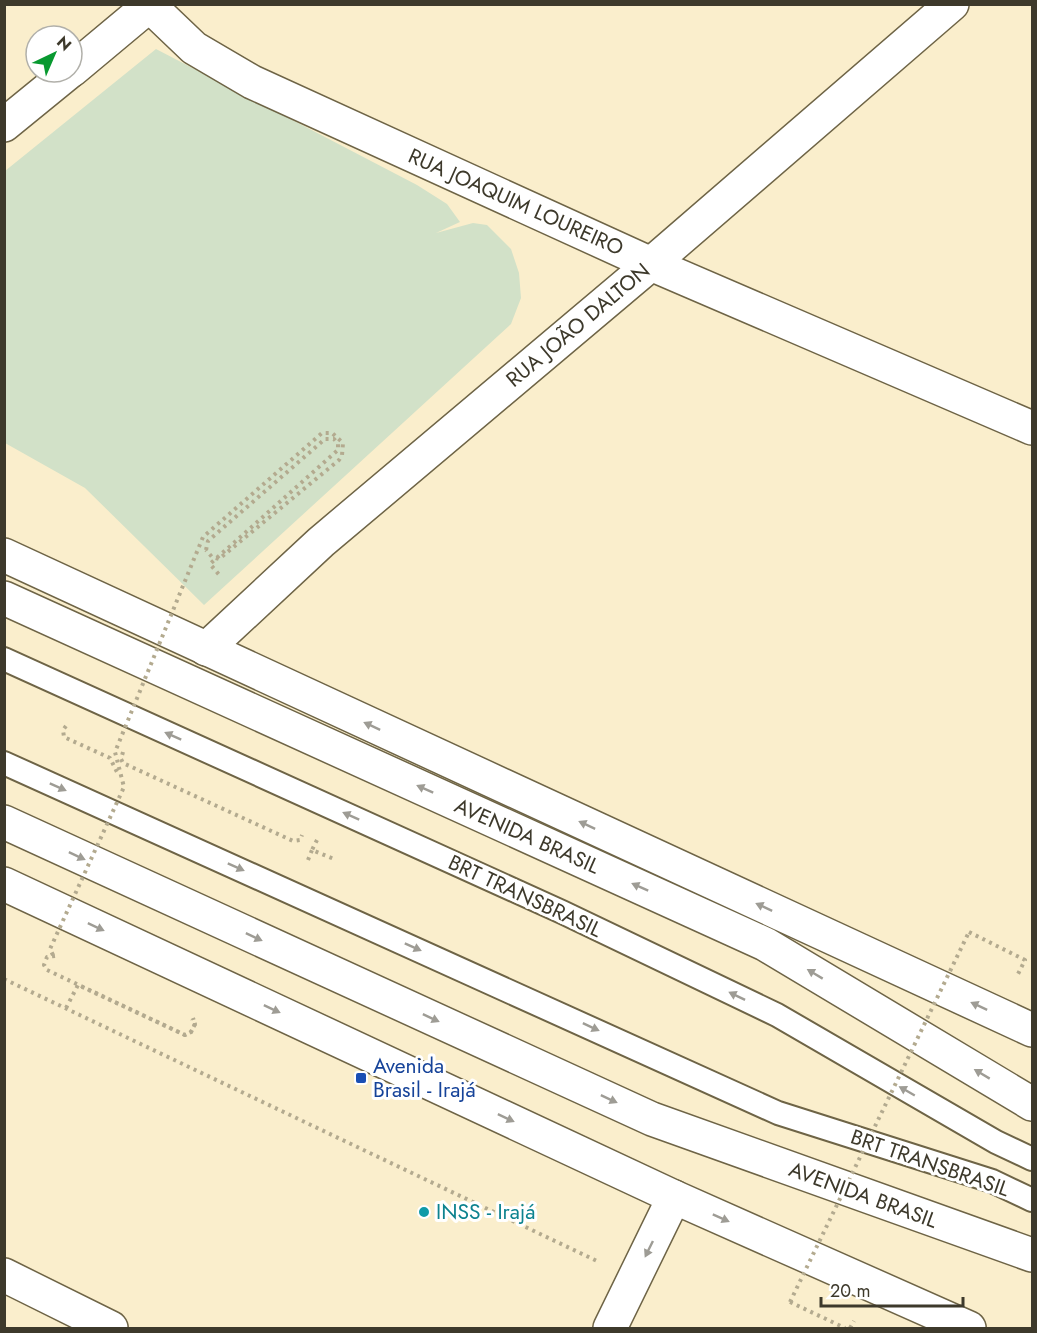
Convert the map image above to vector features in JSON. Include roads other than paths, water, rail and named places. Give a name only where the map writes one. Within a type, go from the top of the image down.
[{"type":"main road","name":"RUA JOÃO DALTON","points":[[206,649],[321,542],[651,264],[952,4]]},
{"type":"main road","name":"RUA JOAQUIM LOUREIRO","points":[[150,5],[194,48],[252,82],[651,264],[1032,428]]},
{"type":"main road","points":[[84,59],[150,5]]},
{"type":"main road","points":[[4,125],[54,84]]},
{"type":"main road","name":"AVENIDA BRASIL","points":[[4,555],[1032,1030]]},
{"type":"main road","name":"AVENIDA BRASIL","points":[[4,598],[765,944],[1032,1104]]},
{"type":"main road","name":"AVENIDA BRASIL","points":[[4,822],[652,1119],[1032,1255]]},
{"type":"main road","points":[[4,884],[675,1197],[969,1329]]},
{"type":"main road","points":[[610,1329],[675,1197]]},
{"type":"main road","points":[[4,1275],[111,1329]]},
{"type":"lane","name":"BRT TRANSBRASIL","points":[[4,659],[562,912],[777,1015],[996,1142],[1032,1159]]},
{"type":"lane","name":"BRT TRANSBRASIL","points":[[4,763],[778,1113],[993,1181],[1032,1200]]},
{"type":"place","name":"Avenida Brasil - Irajá","points":[[361,1078]]},
{"type":"place","name":"INSS - Irajá","points":[[424,1212]]}]
